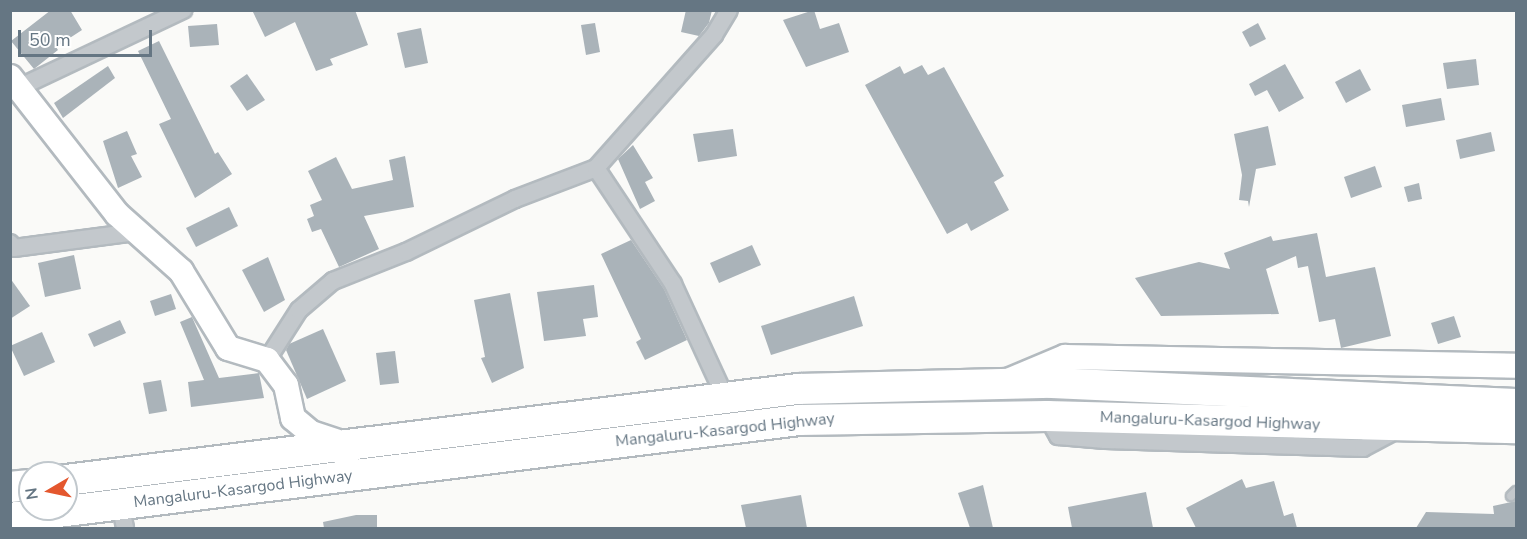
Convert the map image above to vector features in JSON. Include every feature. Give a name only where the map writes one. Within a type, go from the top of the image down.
[{"type":"highway","name":"Mangaluru-Kasargod Highway","points":[[78,478],[724,395],[934,384],[994,387],[1075,384],[1516,404]]},
{"type":"highway","name":"Mangaluru-Kasargod Highway","points":[[10,518],[123,516],[349,476],[799,420],[1047,416],[1509,431]]},
{"type":"street","points":[[183,10],[14,83],[78,168],[136,231],[181,270],[228,348],[267,360],[286,385],[293,418],[311,433],[344,444],[349,476]]},
{"type":"street","points":[[267,360],[299,310],[333,281],[406,252],[515,199],[596,168],[714,34],[729,10]]},
{"type":"street","points":[[596,168],[673,284],[724,395]]},
{"type":"street","points":[[10,243],[14,248],[136,231]]},
{"type":"street","points":[[994,387],[1065,357],[1516,366]]},
{"type":"building","points":[[51,10],[70,10],[82,30],[56,47],[58,50],[34,69],[11,41]]},
{"type":"building","points":[[252,10],[355,10],[368,45],[330,59],[333,65],[316,71],[295,22],[265,37]]},
{"type":"building","points":[[686,10],[712,10],[709,23],[699,36],[681,32]]},
{"type":"building","points":[[814,10],[820,29],[839,23],[849,52],[806,67],[783,20]]},
{"type":"building","points":[[595,23],[600,52],[586,55],[581,25]]},
{"type":"building","points":[[1258,23],[1266,39],[1250,47],[1242,32]]},
{"type":"building","points":[[217,24],[219,45],[190,47],[188,26]]},
{"type":"building","points":[[421,28],[428,63],[405,68],[397,33]]},
{"type":"building","points":[[159,41],[215,154],[218,152],[232,174],[195,198],[159,124],[171,119],[138,51]]},
{"type":"building","points":[[1476,59],[1479,85],[1447,89],[1443,63]]},
{"type":"building","points":[[1285,64],[1304,98],[1279,112],[1267,90],[1255,96],[1249,84]]},
{"type":"building","points":[[922,65],[928,75],[944,67],[1004,176],[994,182],[1009,210],[971,231],[967,223],[947,234],[865,85],[900,66],[904,74]]},
{"type":"building","points":[[108,66],[115,78],[63,118],[54,103]]},
{"type":"building","points":[[1360,69],[1371,90],[1346,103],[1335,82]]},
{"type":"building","points":[[247,74],[265,100],[247,111],[230,86]]},
{"type":"building","points":[[1441,98],[1445,120],[1406,127],[1402,105]]},
{"type":"building","points":[[1268,126],[1276,165],[1256,169],[1249,207],[1248,201],[1239,200],[1242,175],[1234,134]]},
{"type":"building","points":[[733,129],[737,156],[698,162],[693,134]]},
{"type":"building","points":[[127,131],[137,154],[131,156],[142,177],[118,188],[103,141]]},
{"type":"building","points":[[1491,132],[1495,151],[1460,159],[1456,140]]},
{"type":"building","points":[[633,145],[653,178],[645,182],[655,201],[640,209],[618,159]]},
{"type":"building","points":[[405,156],[414,207],[364,216],[379,249],[339,267],[321,229],[312,232],[307,219],[314,216],[310,205],[322,200],[308,171],[336,157],[352,189],[393,180],[389,160]]},
{"type":"building","points":[[1375,166],[1382,187],[1351,198],[1344,177]]},
{"type":"building","points":[[1419,183],[1422,199],[1408,202],[1404,187]]},
{"type":"building","points":[[229,207],[238,226],[196,247],[186,228]]},
{"type":"building","points":[[1317,233],[1326,277],[1375,267],[1391,336],[1341,348],[1335,319],[1319,322],[1308,266],[1298,268],[1296,256],[1266,269],[1279,314],[1161,316],[1135,278],[1199,262],[1230,269],[1224,253],[1271,236],[1273,241]]},
{"type":"building","points":[[631,240],[664,289],[687,340],[645,360],[636,342],[641,339],[601,254]]},
{"type":"building","points":[[752,245],[761,265],[719,283],[710,263]]},
{"type":"building","points":[[74,255],[81,289],[45,297],[38,263]]},
{"type":"building","points":[[268,257],[285,300],[264,312],[242,270]]},
{"type":"building","points":[[10,278],[30,306],[10,319]]},
{"type":"building","points":[[594,285],[598,317],[583,319],[586,336],[544,341],[537,292]]},
{"type":"building","points":[[510,293],[524,368],[492,383],[481,358],[485,357],[474,300]]},
{"type":"building","points":[[171,294],[176,309],[155,316],[150,301]]},
{"type":"building","points":[[854,296],[863,326],[771,355],[761,326]]},
{"type":"building","points":[[1454,316],[1461,337],[1438,344],[1431,323]]},
{"type":"building","points":[[192,317],[219,378],[259,373],[264,398],[191,407],[188,382],[204,380],[180,322]]},
{"type":"building","points":[[120,320],[126,333],[94,347],[88,334]]},
{"type":"building","points":[[323,329],[346,381],[307,399],[286,350],[289,344]]},
{"type":"building","points":[[42,332],[55,362],[24,376],[10,346]]},
{"type":"building","points":[[395,351],[399,383],[380,385],[376,353]]},
{"type":"building","points":[[161,380],[167,411],[149,414],[143,383]]},
{"type":"building","points":[[1242,479],[1246,488],[1274,481],[1284,516],[1293,513],[1297,528],[1196,528],[1186,508]]},
{"type":"building","points":[[983,485],[993,528],[970,528],[958,493]]},
{"type":"building","points":[[1146,492],[1153,528],[1072,528],[1068,507]]},
{"type":"building","points":[[801,495],[807,528],[746,528],[741,505]]},
{"type":"building","points":[[1516,501],[1516,528],[1416,528],[1426,512],[1494,514],[1493,506]]},
{"type":"building","points":[[356,515],[377,515],[377,528],[324,528],[323,522]]}]
